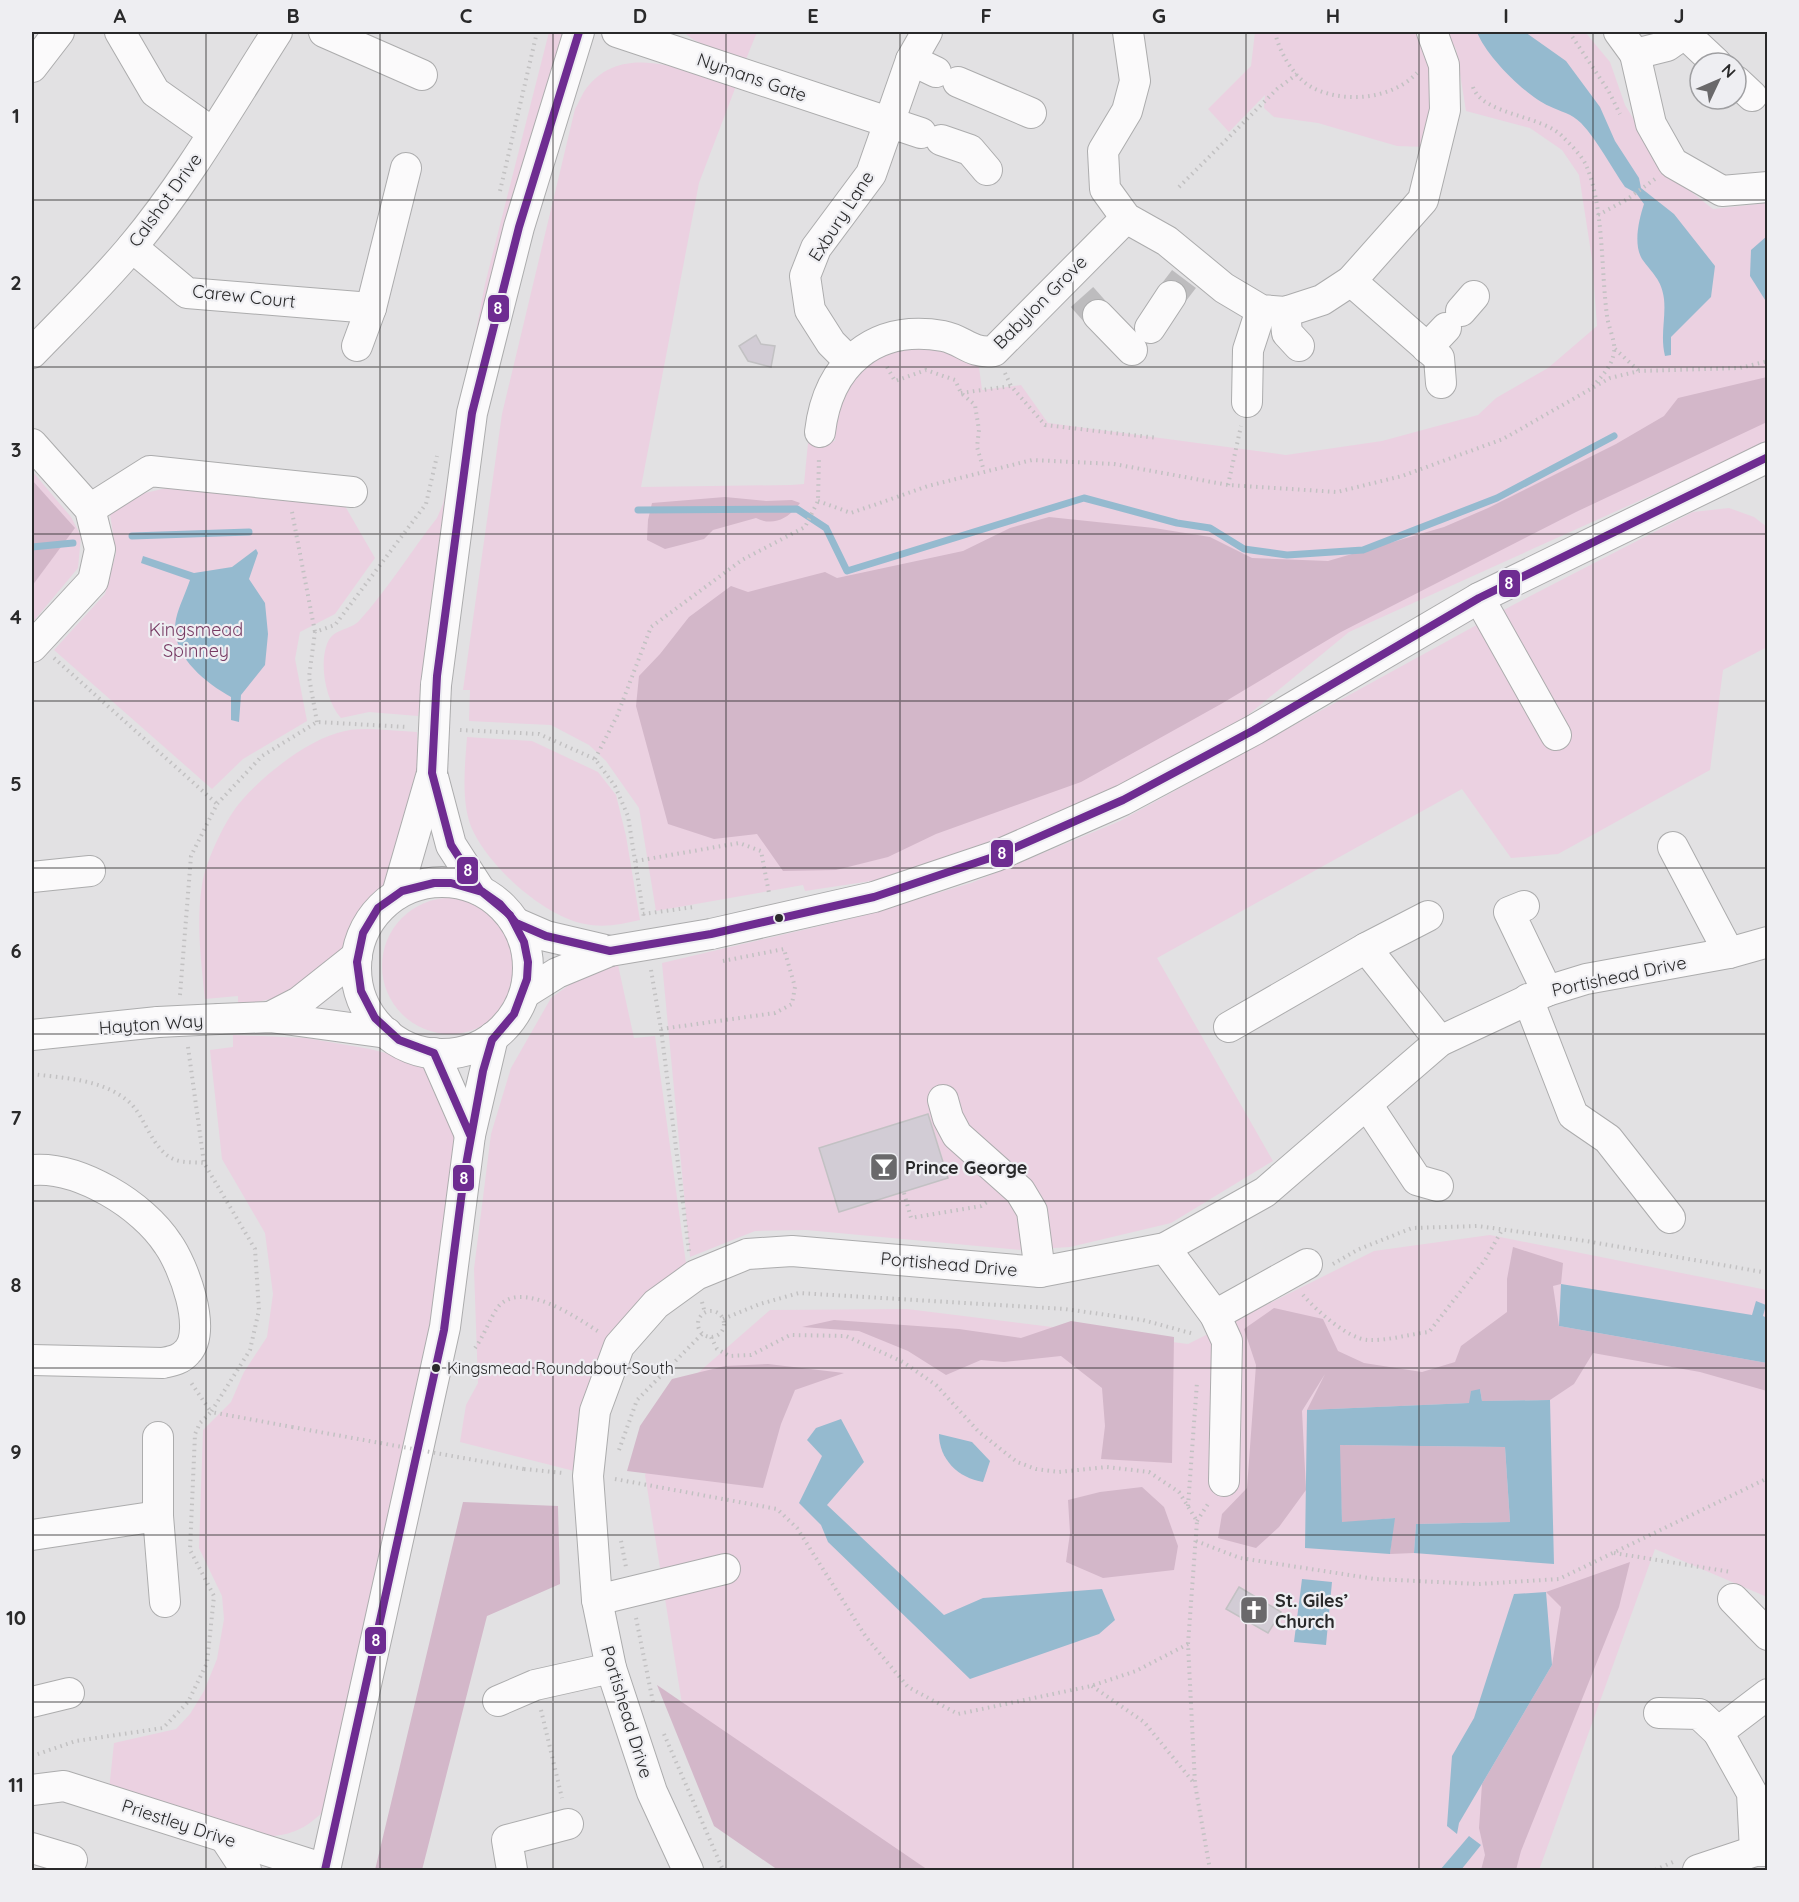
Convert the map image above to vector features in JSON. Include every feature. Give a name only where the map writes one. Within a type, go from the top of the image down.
[{"type":"street","points":[[32,67],[59,32]]},
{"type":"street","points":[[120,32],[156,92],[213,133]]},
{"type":"street","name":"Calshot Drive","points":[[34,346],[132,247],[213,133],[277,32]]},
{"type":"street","points":[[324,32],[422,75]]},
{"type":"street","points":[[397,894],[432,774],[436,685],[472,413],[519,227],[579,32]]},
{"type":"street","name":"Nymans Gate","points":[[617,32],[669,41],[888,123],[969,150],[987,170]]},
{"type":"street","name":"Exbury Lane","points":[[848,360],[831,343],[810,310],[805,276],[816,248],[871,174],[888,123],[935,71],[927,32]]},
{"type":"street","points":[[1128,32],[1135,81],[1127,111],[1103,151],[1105,189],[1126,218],[1167,241],[1184,280]]},
{"type":"street","points":[[1704,51],[1686,33],[1667,46],[1627,43],[1651,124],[1673,163],[1722,191],[1767,187]]},
{"type":"street","points":[[1246,402],[1248,350],[1273,311],[1322,300],[1351,281],[1423,200],[1445,110],[1444,65],[1434,37]]},
{"type":"street","points":[[935,71],[1031,113]]},
{"type":"street","points":[[357,346],[371,308],[406,168]]},
{"type":"street","name":"Babylon Grove","points":[[820,432],[822,410],[848,360],[874,342],[904,333],[945,336],[981,353],[994,351],[1082,297],[1126,218]]},
{"type":"street","name":"Carew Court","points":[[132,247],[187,293],[371,308]]},
{"type":"street","points":[[1184,280],[1224,288],[1273,311],[1287,333],[1299,346]]},
{"type":"street","points":[[1082,297],[1141,339],[1184,280]]},
{"type":"street","points":[[1351,281],[1452,321],[1439,358],[1441,383]]},
{"type":"street","points":[[32,444],[90,509],[100,549],[93,581],[34,645]]},
{"type":"street","points":[[525,993],[557,973],[610,951],[711,934],[874,897],[996,856],[1123,800],[1254,730],[1479,598],[1765,466]]},
{"type":"street","points":[[90,509],[150,471],[287,483],[352,492]]},
{"type":"street","points":[[1479,598],[1556,735]]},
{"type":"street","points":[[432,774],[451,845],[480,890]]},
{"type":"street","points":[[1673,847],[1729,953]]},
{"type":"street","points":[[32,877],[90,872]]},
{"type":"street","points":[[453,882],[480,890],[500,904],[516,923],[525,945],[529,970],[525,993],[507,1025],[493,1037],[465,1050],[434,1053],[409,1046],[387,1034],[369,1011],[358,985],[357,956],[364,932],[373,918],[397,894],[424,883],[453,882]]},
{"type":"street","points":[[1524,906],[1509,912],[1573,1114],[1608,1138],[1670,1218]]},
{"type":"street","points":[[1228,1027],[1366,948],[1428,916]]},
{"type":"street","points":[[516,923],[546,936],[610,951]]},
{"type":"street","name":"Portishead Drive","points":[[688,1870],[652,1792],[611,1668],[597,1599],[588,1476],[595,1411],[619,1346],[656,1304],[696,1275],[747,1254],[792,1251],[1041,1272],[1165,1248],[1265,1192],[1368,1106],[1440,1041],[1537,995],[1586,979],[1729,953],[1767,942]]},
{"type":"street","points":[[1366,948],[1440,1041]]},
{"type":"street","name":"Hayton Way","points":[[270,1017],[299,1002],[357,956]]},
{"type":"street","name":"Hayton Way","points":[[32,1035],[158,1022],[270,1017],[387,1034]]},
{"type":"street","points":[[325,1870],[445,1327],[470,1135],[493,1037]]},
{"type":"street","points":[[434,1053],[470,1135]]},
{"type":"street","points":[[943,1100],[948,1118],[957,1135],[1020,1191],[1032,1211],[1041,1272]]},
{"type":"street","points":[[1368,1106],[1417,1180],[1438,1185]]},
{"type":"street","points":[[32,1170],[67,1174],[118,1196],[147,1220],[168,1243],[187,1279],[194,1313],[193,1337],[189,1351],[177,1360],[163,1363],[32,1360]]},
{"type":"street","points":[[1165,1248],[1215,1315],[1227,1341],[1224,1481]]},
{"type":"street","points":[[1215,1315],[1301,1275]]},
{"type":"street","points":[[158,1437],[158,1516],[165,1602]]},
{"type":"street","points":[[32,1535],[158,1516]]},
{"type":"street","points":[[597,1599],[725,1569]]},
{"type":"street","points":[[1735,1587],[1767,1635]]},
{"type":"street","points":[[498,1701],[535,1685],[611,1668]]},
{"type":"street","points":[[32,1702],[69,1693]]},
{"type":"street","points":[[1718,1732],[1767,1694]]},
{"type":"street","points":[[1659,1713],[1699,1714],[1718,1732],[1752,1794],[1761,1851],[1698,1870]]},
{"type":"street","name":"Priestley Drive","points":[[32,1790],[64,1786],[325,1870]]},
{"type":"street","points":[[512,1870],[507,1840],[568,1824]]},
{"type":"street","points":[[225,1838],[246,1870]]},
{"type":"street","points":[[32,1848],[72,1860]]},
{"type":"path","points":[[499,193],[537,32]]},
{"type":"path","points":[[1275,32],[1278,46],[1297,74],[1313,87],[1342,96],[1381,94],[1392,91],[1417,75],[1434,37]]},
{"type":"path","points":[[1179,187],[1277,89],[1297,74]]},
{"type":"path","points":[[1471,80],[1474,91],[1482,100],[1512,114],[1534,120],[1561,135],[1586,164],[1598,215],[1603,289],[1609,331],[1615,349],[1639,371]]},
{"type":"path","points":[[1598,215],[1650,184]]},
{"type":"path","points":[[874,342],[895,381],[926,370],[955,380],[961,393],[975,405],[979,430],[977,447],[984,471]]},
{"type":"path","points":[[1589,391],[1610,368],[1615,349]]},
{"type":"path","points":[[994,351],[1011,386],[1045,425],[1158,438]]},
{"type":"path","points":[[595,759],[617,716],[651,627],[742,560],[805,528],[818,501],[851,513],[928,486],[1032,460],[1114,464],[1228,485],[1337,492],[1402,476],[1503,439],[1610,378],[1639,371],[1740,368],[1767,361]]},
{"type":"path","points":[[961,393],[1011,386]]},
{"type":"path","points":[[1228,485],[1246,402]]},
{"type":"path","points":[[315,632],[335,625],[426,504],[440,446]]},
{"type":"path","points":[[287,483],[315,632],[309,677],[318,722]]},
{"type":"path","points":[[34,645],[217,804]]},
{"type":"path","points":[[636,861],[739,843],[761,851],[769,893]]},
{"type":"path","points":[[643,914],[696,907]]},
{"type":"path","points":[[661,1029],[775,1013],[792,1004],[795,987],[784,949],[737,959]]},
{"type":"path","points":[[651,971],[661,1029],[690,1257],[705,1313]]},
{"type":"path","points":[[179,989],[181,1000]]},
{"type":"path","points":[[186,1035],[204,1163],[255,1249],[259,1310],[250,1350],[211,1412]]},
{"type":"path","points":[[32,1074],[76,1079],[112,1090],[128,1101],[143,1118],[157,1145],[175,1160],[204,1163]]},
{"type":"path","points":[[904,1193],[910,1218],[981,1206],[998,1195],[1020,1191]]},
{"type":"path","points":[[1301,1275],[1318,1312],[1355,1336],[1367,1340],[1429,1332],[1485,1260],[1502,1230]]},
{"type":"path","points":[[476,1348],[498,1307],[511,1298],[530,1296],[586,1324],[619,1346]]},
{"type":"path","points":[[705,1313],[717,1313],[724,1323],[722,1331],[711,1337]]},
{"type":"path","points":[[705,1313],[700,1319],[699,1327],[702,1334],[711,1337],[717,1348],[729,1356],[751,1354],[790,1335],[846,1336],[903,1362],[936,1385],[979,1432],[1017,1462],[1036,1469],[1059,1472],[1107,1467],[1149,1472],[1179,1492],[1197,1521],[1188,1644],[1195,1784],[1210,1870]]},
{"type":"path","points":[[177,1360],[211,1412],[524,1469]]},
{"type":"path","points":[[1188,1507],[1198,1370]]},
{"type":"path","points":[[609,1478],[777,1509],[797,1528],[866,1637],[908,1687],[958,1714],[1091,1686],[1136,1671],[1188,1644]]},
{"type":"path","points":[[1196,1541],[1240,1558],[1364,1578],[1479,1584],[1559,1579],[1767,1478]]},
{"type":"path","points":[[1613,1553],[1720,1569],[1735,1587]]},
{"type":"path","points":[[535,1685],[568,1824]]},
{"type":"path","points":[[1091,1686],[1144,1722],[1195,1784]]},
{"type":"green space","points":[[549,32],[563,32],[514,209],[418,716],[369,712],[341,718],[331,702],[325,683],[324,662],[327,644],[333,635],[355,624],[370,609],[437,518],[443,504],[485,284]]},
{"type":"green space","points":[[683,32],[757,32],[744,64],[694,40]]},
{"type":"green space","points":[[1255,32],[1420,32],[1436,77],[1425,147],[1397,146],[1318,123],[1274,117],[1264,108],[1265,95],[1229,132],[1208,109],[1251,66]]},
{"type":"green space","points":[[1445,32],[1585,32],[1610,62],[1625,105],[1667,173],[1713,209],[1767,203],[1767,443],[1349,632],[1231,729],[1072,813],[878,880],[805,891],[803,885],[656,911],[639,808],[606,761],[589,745],[551,725],[469,721],[470,690],[463,690],[502,414],[575,109],[587,87],[604,72],[622,65],[660,64],[736,86],[699,183],[641,487],[791,485],[804,484],[808,443],[835,441],[837,408],[854,379],[876,360],[902,348],[916,346],[937,349],[979,367],[982,390],[1021,385],[1048,423],[1286,455],[1382,441],[1478,415],[1496,398],[1548,368],[1597,326],[1592,259],[1579,175],[1562,150],[1530,128],[1466,111],[1456,49]]},
{"type":"green space","points":[[32,471],[71,517],[81,536],[78,568],[32,623]]},
{"type":"green space","name":"Kingsmead Spinney","points":[[171,487],[341,499],[375,558],[335,614],[300,632],[295,659],[307,721],[243,759],[212,789],[54,650],[105,594],[116,553],[109,508],[132,496]]},
{"type":"green space","points":[[1729,508],[1754,517],[1767,527],[1767,647],[1723,670],[1710,770],[1558,854],[1511,858],[1462,789],[1157,958],[1273,1161],[1171,1223],[1070,1247],[1021,1250],[806,1230],[755,1231],[690,1257],[662,963],[854,918],[971,883],[1120,821],[1513,605],[1693,512]]},
{"type":"green space","points":[[351,730],[417,732],[418,747],[415,791],[403,850],[375,903],[361,925],[330,963],[304,988],[280,997],[238,1006],[238,996],[205,999],[199,927],[200,899],[204,875],[212,852],[230,817],[243,799],[264,778],[303,749],[332,735]]},
{"type":"green space","points":[[467,737],[532,741],[598,772],[616,795],[626,836],[640,920],[599,926],[569,920],[537,902],[506,876],[482,847],[470,822],[464,786]]},
{"type":"green space","points":[[450,898],[476,903],[498,918],[513,940],[518,966],[513,992],[498,1014],[476,1029],[450,1034],[424,1029],[402,1014],[387,992],[382,966],[387,940],[402,918],[424,903]]},
{"type":"green space","points":[[618,965],[634,1038],[655,1036],[687,1271],[639,1315],[578,1472],[460,1442],[466,1405],[478,1383],[474,1269],[491,1134],[511,1068],[551,998],[583,975]]},
{"type":"green space","points":[[233,1035],[306,1038],[370,1049],[405,1058],[429,1070],[456,1119],[450,1233],[333,1800],[319,1816],[303,1827],[275,1836],[264,1836],[109,1790],[114,1743],[176,1729],[190,1714],[204,1691],[217,1659],[224,1619],[222,1596],[199,1548],[203,1430],[231,1402],[244,1372],[267,1337],[273,1294],[265,1233],[222,1159],[210,1050],[233,1047]]},
{"type":"green space","points":[[1490,1235],[1767,1290],[1767,1597],[1655,1549],[1539,1870],[832,1870],[689,1747],[645,1475],[691,1379],[770,1310],[907,1309],[1188,1344],[1374,1251]]},
{"type":"shaded area","points":[[1767,377],[1767,422],[1576,512],[1341,632],[1221,704],[1081,782],[936,834],[888,857],[836,870],[783,871],[757,834],[714,839],[668,824],[636,706],[639,676],[689,617],[731,586],[748,592],[825,572],[837,578],[963,551],[1010,528],[1049,517],[1154,528],[1210,537],[1252,558],[1328,561],[1444,527],[1488,508],[1616,444],[1664,416],[1678,398]]},
{"type":"shaded area","points":[[32,480],[75,528],[32,586]]},
{"type":"shaded area","points":[[725,497],[766,501],[792,500],[800,503],[781,520],[769,522],[756,518],[713,530],[704,539],[665,549],[647,540],[652,503]]},
{"type":"shaded area","points":[[1513,1247],[1563,1263],[1561,1284],[1553,1286],[1559,1326],[1767,1363],[1767,1391],[1700,1372],[1593,1353],[1574,1384],[1550,1400],[1482,1401],[1480,1389],[1470,1403],[1307,1410],[1325,1374],[1302,1411],[1306,1490],[1279,1527],[1256,1548],[1218,1538],[1222,1514],[1247,1488],[1256,1365],[1244,1329],[1274,1308],[1323,1319],[1338,1351],[1364,1363],[1422,1372],[1455,1362],[1461,1346],[1507,1312],[1507,1279]]},
{"type":"shaded area","points":[[834,1320],[959,1329],[1021,1338],[1071,1321],[1174,1337],[1172,1463],[1101,1459],[1105,1426],[1102,1388],[1061,1356],[1004,1362],[981,1360],[946,1375],[908,1351],[859,1331],[802,1327]]},
{"type":"shaded area","points":[[768,1364],[844,1373],[795,1390],[781,1424],[763,1488],[627,1471],[640,1426],[672,1379],[725,1366]]},
{"type":"shaded area","points":[[1339,1445],[1505,1447],[1510,1522],[1416,1524],[1414,1553],[1390,1554],[1394,1518],[1342,1523]]},
{"type":"shaded area","points":[[1142,1487],[1164,1507],[1178,1546],[1174,1570],[1103,1578],[1066,1562],[1070,1533],[1068,1500],[1100,1492]]},
{"type":"shaded area","points":[[463,1502],[558,1506],[560,1584],[487,1616],[422,1870],[375,1870]]},
{"type":"shaded area","points":[[1630,1562],[1619,1607],[1521,1851],[1516,1870],[1481,1870],[1485,1855],[1479,1828],[1482,1784],[1552,1665],[1561,1607],[1546,1592]]},
{"type":"shaded area","points":[[657,1685],[928,1870],[778,1870],[714,1826]]},
{"type":"water","points":[[1477,32],[1525,32],[1566,61],[1600,107],[1615,141],[1639,178],[1641,188],[1674,214],[1715,266],[1711,297],[1671,337],[1671,355],[1665,356],[1664,349],[1663,292],[1656,277],[1639,253],[1637,239],[1644,204],[1636,193],[1625,187],[1599,146],[1581,123],[1570,115],[1539,101],[1518,84],[1497,63]]},
{"type":"water","points":[[1767,236],[1767,303],[1750,276],[1751,250]]},
{"type":"water","points":[[256,549],[258,553],[249,579],[265,603],[268,634],[265,665],[241,695],[239,722],[231,720],[231,697],[191,666],[178,644],[175,632],[176,619],[190,580],[141,563],[143,556],[194,573],[232,567]]},
{"type":"water","points":[[1561,1284],[1752,1315],[1756,1301],[1766,1305],[1763,1316],[1767,1318],[1767,1363],[1559,1326]]},
{"type":"water","points":[[1480,1389],[1482,1401],[1550,1400],[1554,1564],[1414,1553],[1416,1524],[1510,1522],[1505,1447],[1340,1445],[1342,1522],[1395,1518],[1390,1554],[1305,1548],[1307,1410],[1469,1403],[1471,1391]]},
{"type":"water","points":[[841,1419],[864,1462],[827,1505],[944,1615],[983,1598],[1102,1589],[1115,1620],[1099,1634],[970,1679],[828,1542],[821,1525],[799,1503],[822,1456],[807,1440],[816,1428]]},
{"type":"water","points":[[939,1434],[972,1442],[990,1461],[983,1482],[958,1472],[952,1466],[942,1451]]},
{"type":"water","points":[[1302,1579],[1332,1582],[1326,1645],[1294,1642]]},
{"type":"water","points":[[1546,1592],[1552,1665],[1459,1823],[1457,1834],[1447,1826],[1452,1756],[1474,1718],[1514,1594]]},
{"type":"water","points":[[1469,1836],[1481,1845],[1461,1870],[1440,1870]]},
{"type":"building","points":[[756,335],[761,344],[775,346],[771,367],[748,361],[739,346]]},
{"type":"building","name":"Prince George","points":[[928,1114],[948,1178],[839,1212],[819,1148]]},
{"type":"building","name":"St. Giles’ Church","points":[[1239,1587],[1281,1612],[1268,1633],[1226,1609]]},
{"type":"waterway","points":[[638,510],[797,509],[826,528],[847,571],[1084,498],[1177,523],[1210,528],[1244,549],[1287,555],[1363,550],[1497,498],[1614,436]]},
{"type":"waterway","points":[[132,536],[249,532]]},
{"type":"waterway","points":[[32,547],[73,543]]},
{"type":"tunnel","points":[[1171,296],[1184,279]]},
{"type":"tunnel","points":[[1082,297],[1098,315]]},
{"type":"transit line","name":"8","points":[[579,32],[519,227],[472,413],[437,676],[432,773],[451,845],[480,890],[500,904],[516,923],[546,936],[610,951],[711,934],[874,897],[996,856],[1123,800],[1254,730],[1479,598],[1768,457]]},
{"type":"transit line","name":"8","points":[[325,1870],[444,1330],[464,1176],[483,1071],[492,1040],[514,1014],[527,979],[528,962],[524,942],[510,915],[482,892],[451,883],[434,883],[402,891],[378,908],[363,933],[357,962],[361,991],[375,1018],[399,1040],[434,1053],[470,1135]]},
{"type":"place","name":"Prince George","points":[[884,1167]]},
{"type":"place","name":"Kingsmead Roundabout South","points":[[436,1368]]},
{"type":"place","name":"St. Giles’ Church","points":[[1254,1610]]}]
